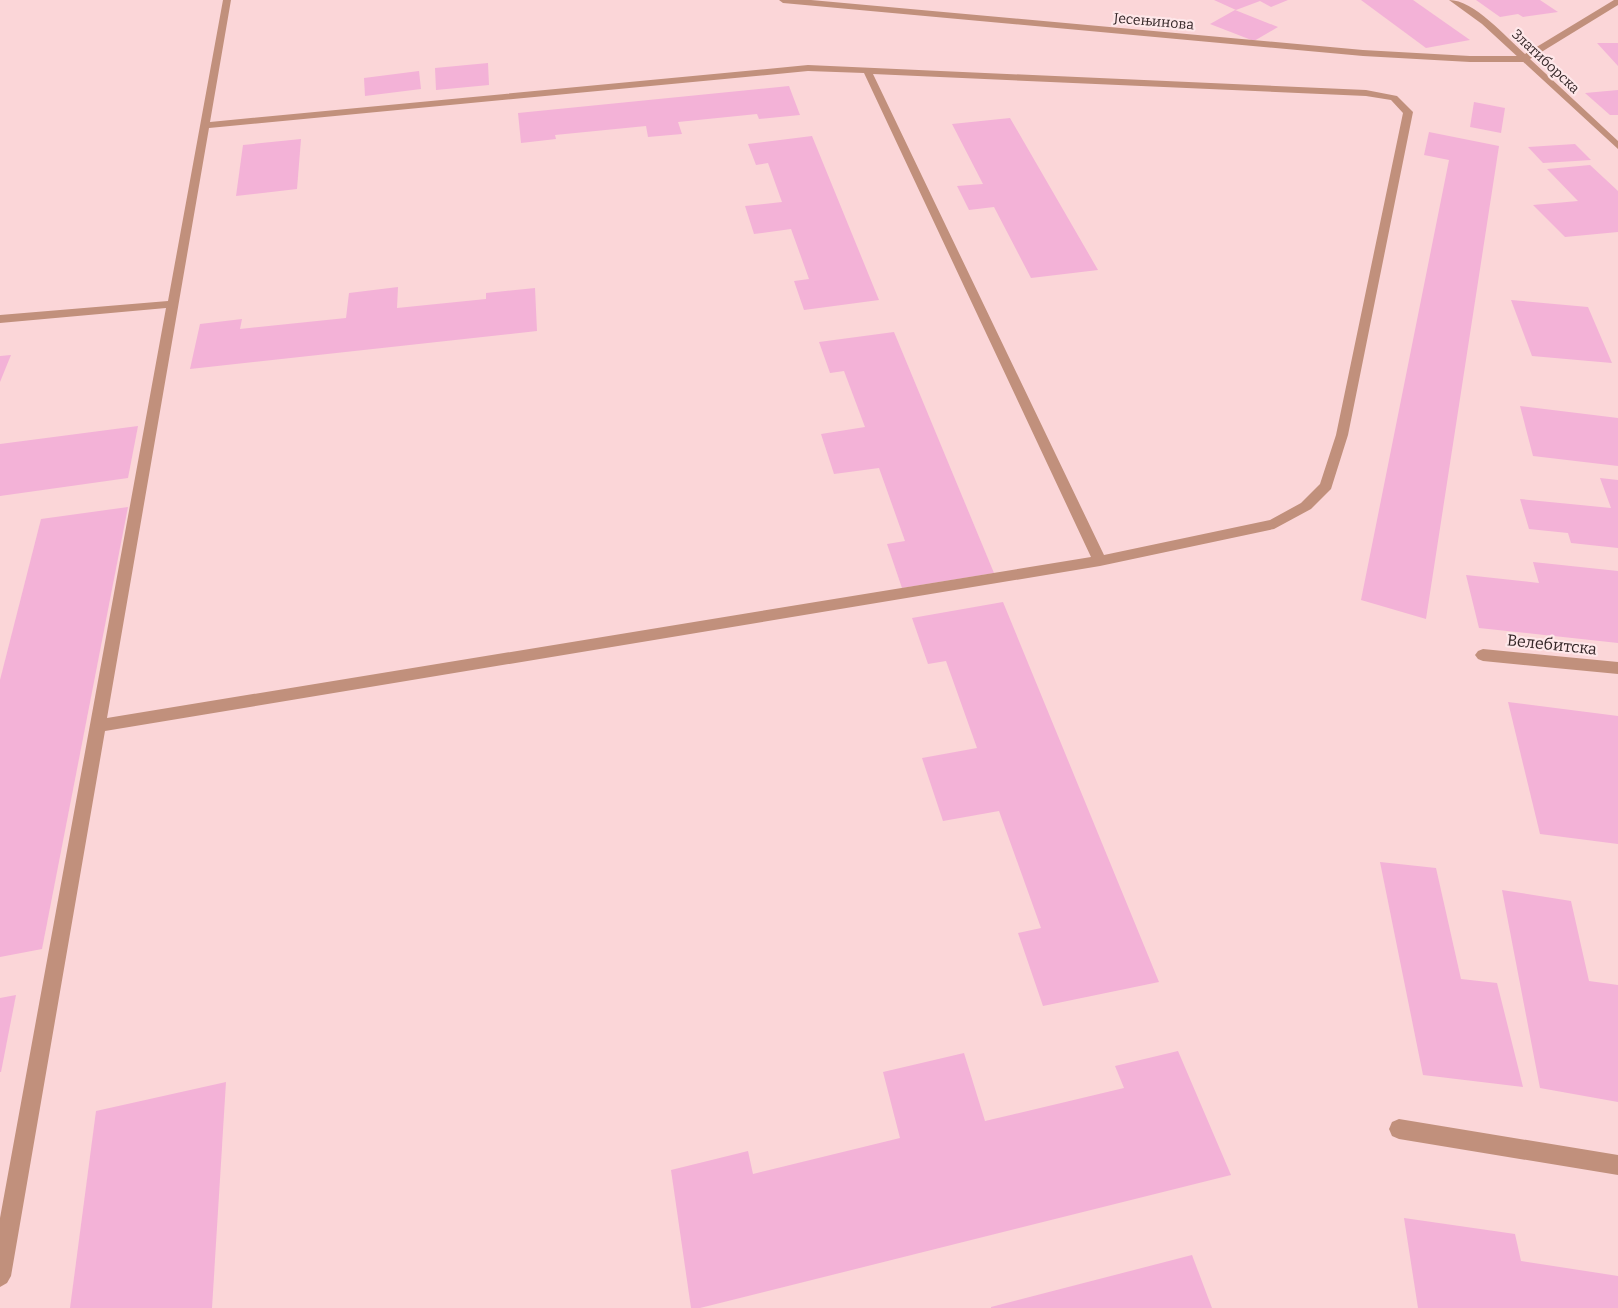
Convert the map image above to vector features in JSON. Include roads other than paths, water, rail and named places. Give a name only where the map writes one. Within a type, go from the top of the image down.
[{"type":"street","points":[[0,1276],[227,0]]},
{"type":"street","name":"Јесењинова","points":[[783,0],[1364,53],[1470,59],[1523,59]]},
{"type":"street","name":"Златиборска","points":[[1453,0],[1485,22],[1618,146]]},
{"type":"street","points":[[1523,59],[1618,1]]},
{"type":"street","points":[[98,726],[1100,561],[1274,524],[1306,506],[1326,486],[1342,435],[1408,112],[1394,98],[1366,93],[808,68],[204,126]]},
{"type":"street","points":[[867,70],[1100,561]]},
{"type":"street","points":[[0,319],[173,304]]},
{"type":"street","name":"Велебитска","points":[[1483,655],[1618,669]]},
{"type":"street","points":[[1399,1129],[1618,1166]]}]
